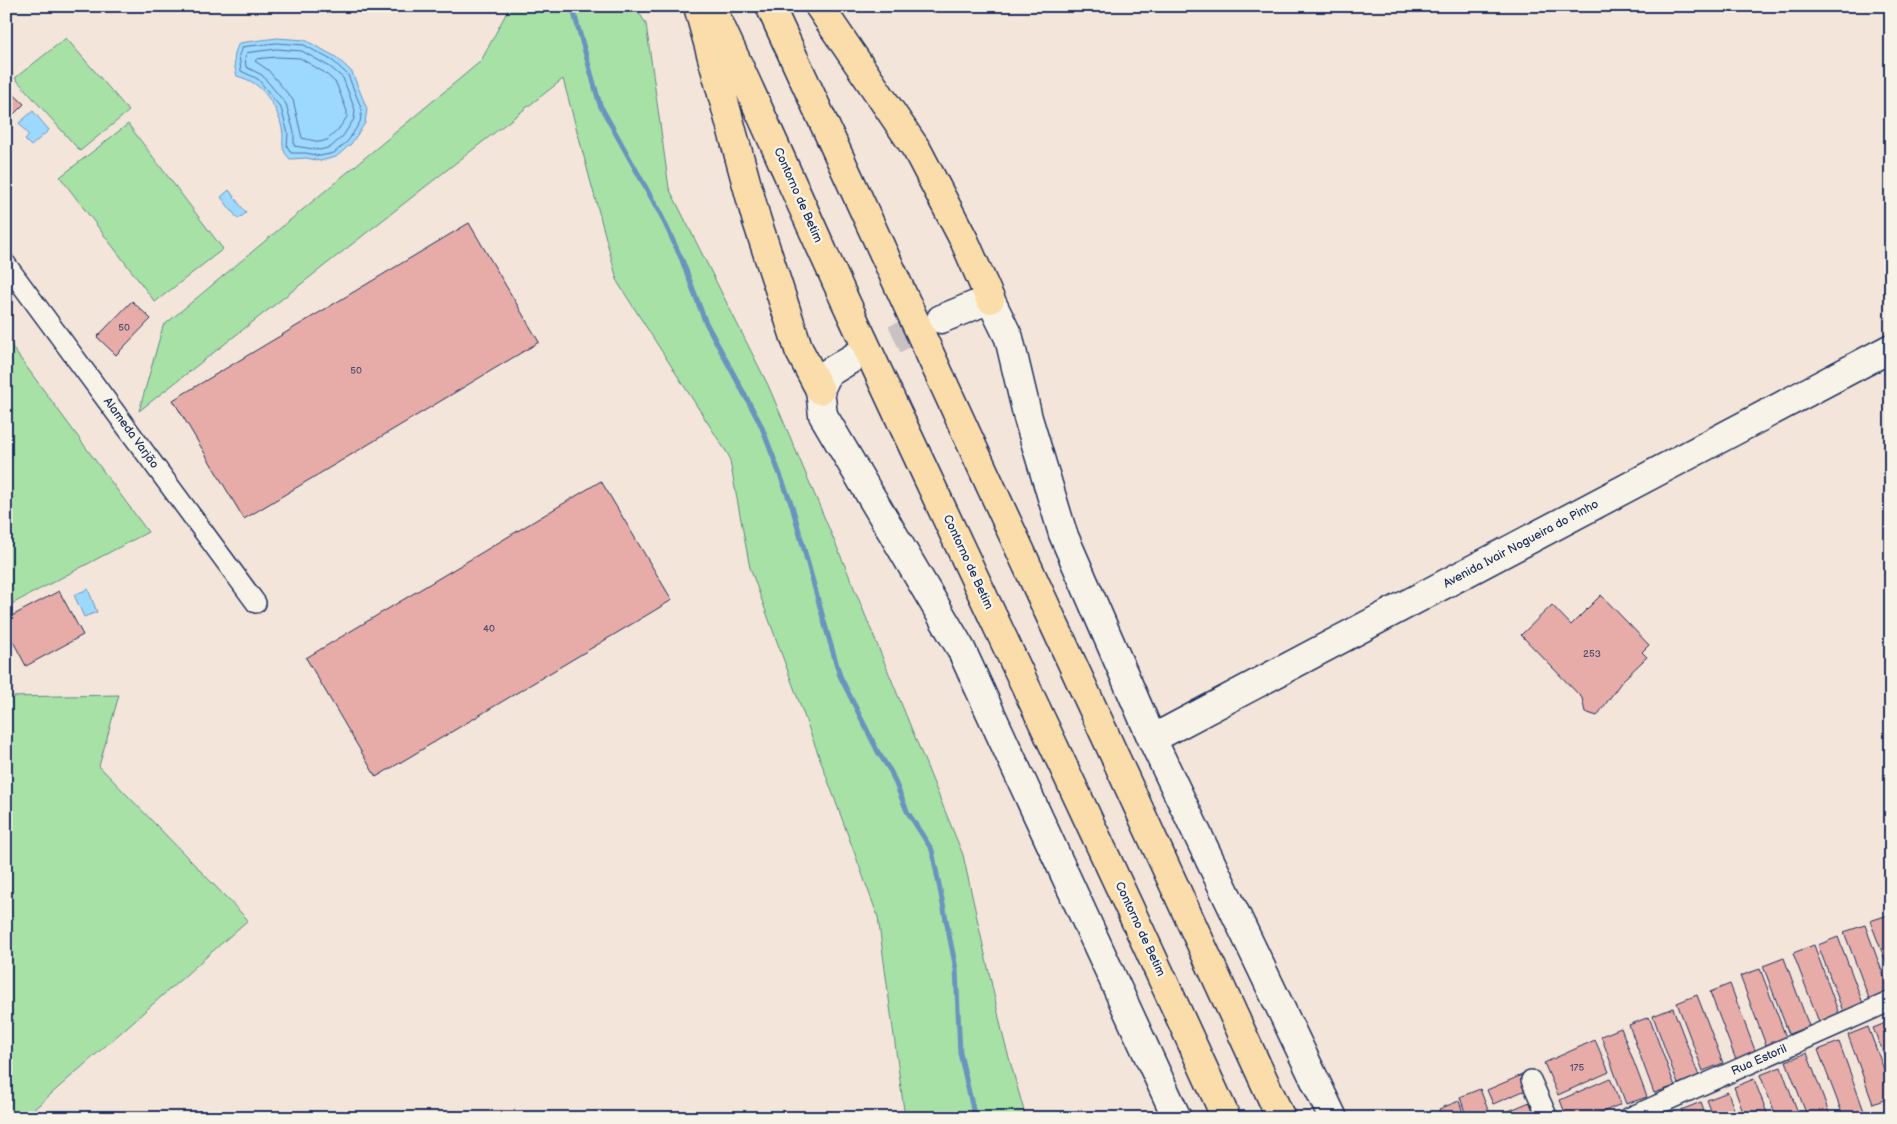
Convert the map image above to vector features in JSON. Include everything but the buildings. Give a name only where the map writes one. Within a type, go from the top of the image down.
[{"type":"highway","points":[[698,6],[756,218],[799,350],[820,390]]},
{"type":"highway","name":"Contorno de Betim","points":[[711,6],[751,90],[853,319],[1149,947],[1226,1118]]},
{"type":"highway","points":[[770,6],[1281,1118]]},
{"type":"highway","points":[[819,6],[917,150],[964,240],[990,299]]},
{"type":"street","name":"Alameda Varjão","points":[[6,264],[256,603]]},
{"type":"street","points":[[941,319],[990,299],[1009,338],[1028,418],[1063,534],[1152,739],[1333,1118]]},
{"type":"street","name":"Avenida Ivair Nogueira do Pinho","points":[[1152,739],[1891,348]]},
{"type":"street","points":[[856,356],[828,373],[820,390],[823,415],[961,649],[1177,1118]]},
{"type":"street","name":"Rua Estoril","points":[[1628,1118],[1891,1002]]},
{"type":"street","points":[[1531,1080],[1548,1118]]},
{"type":"green space","points":[[510,6],[635,6],[646,24],[669,188],[768,385],[848,573],[963,855],[1004,1040],[1026,1118],[905,1118],[878,917],[750,568],[729,456],[618,283],[563,79],[139,411],[163,326],[481,61]]},
{"type":"green space","points":[[66,38],[129,111],[80,151],[15,78]]},
{"type":"green space","points":[[128,124],[223,249],[155,302],[60,177]]},
{"type":"green space","points":[[6,339],[148,532],[6,607]]},
{"type":"green space","points":[[119,695],[99,766],[248,920],[24,1118],[6,1118],[6,697]]},
{"type":"water","points":[[277,38],[305,40],[336,57],[352,72],[367,109],[365,123],[351,144],[336,157],[320,161],[306,158],[290,159],[284,150],[282,127],[270,100],[255,84],[237,76],[234,59],[239,43]]},
{"type":"water","points":[[33,111],[49,130],[31,146],[25,140],[29,136],[19,123]]},
{"type":"water","points":[[229,190],[246,213],[238,219],[221,197]]},
{"type":"water","points":[[88,589],[97,612],[84,617],[74,595]]},
{"type":"waterway","points":[[572,6],[600,105],[661,215],[682,260],[705,321],[761,425],[792,506],[840,676],[878,752],[891,772],[907,811],[932,850],[956,969],[960,1053],[975,1118]]},
{"type":"tunnel","points":[[856,356],[940,319]]}]
